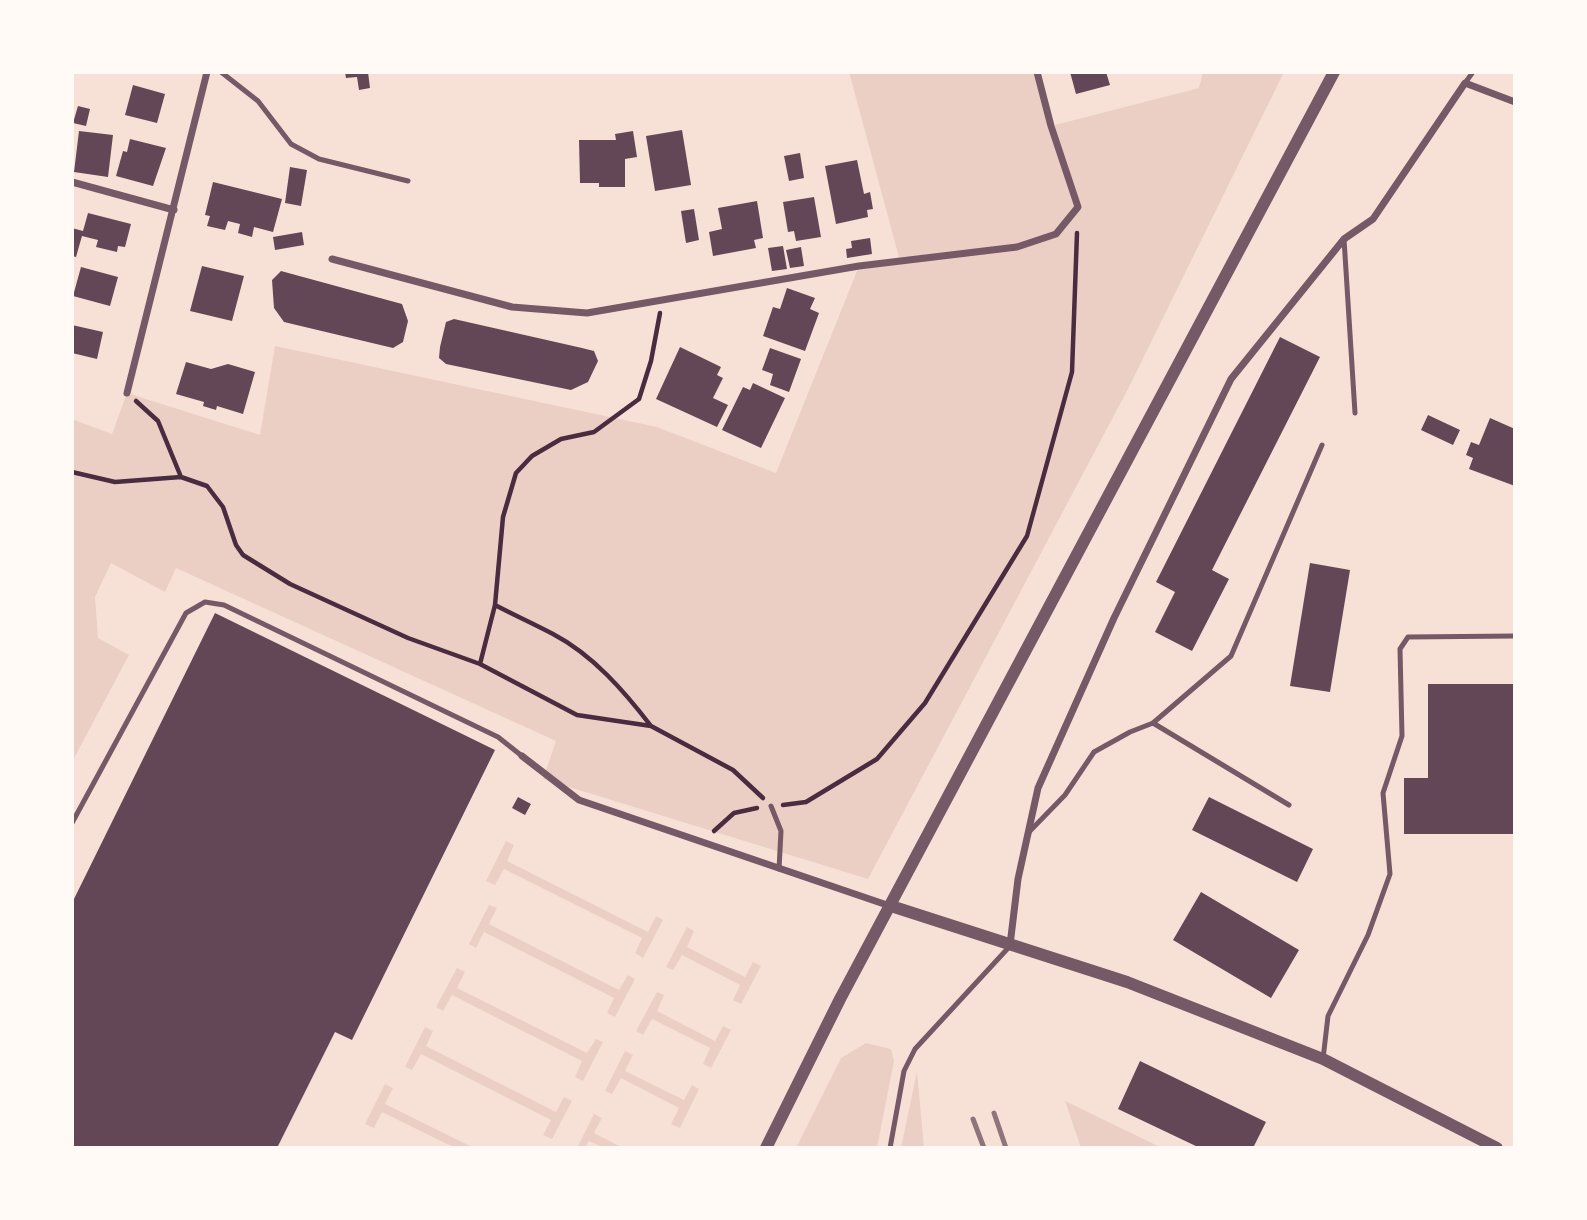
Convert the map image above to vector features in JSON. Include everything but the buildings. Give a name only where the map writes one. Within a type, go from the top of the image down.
[{"type":"street","points":[[128,393],[207,72]]},
{"type":"street","points":[[332,259],[512,307],[587,313],[859,266],[1017,247],[1056,234],[1079,207],[1051,126],[1037,72]]},
{"type":"street","points":[[766,1148],[840,999],[1334,72]]},
{"type":"street","points":[[1010,946],[1018,879],[1038,788],[1109,630],[1231,379],[1343,239],[1373,219],[1465,83],[1515,102]]},
{"type":"street","points":[[72,182],[174,210]]},
{"type":"street","points":[[522,756],[579,800],[1010,946],[1127,982],[1322,1059],[1497,1148]]},
{"type":"lane","points":[[221,72],[258,101],[291,144],[319,159],[408,181]]},
{"type":"lane","points":[[1465,83],[1473,72]]},
{"type":"lane","points":[[1343,239],[1355,413]]},
{"type":"lane","points":[[1028,833],[1065,795],[1094,752],[1153,723],[1231,656],[1322,445]]},
{"type":"lane","points":[[72,823],[186,613],[205,602],[224,605],[498,737],[522,756]]},
{"type":"lane","points":[[1322,1059],[1328,1016],[1368,935],[1391,874],[1383,793],[1402,736],[1399,649],[1402,642],[1408,636],[1515,636]]},
{"type":"lane","points":[[1153,723],[1289,805]]},
{"type":"lane","points":[[771,806],[781,831],[779,869]]},
{"type":"lane","points":[[890,1148],[904,1071],[915,1049],[1010,946]]},
{"type":"path","points":[[703,841],[734,813],[806,802],[877,759],[925,703],[1027,536],[1072,372],[1079,207]]},
{"type":"path","points":[[480,664],[495,605],[503,517],[516,472],[531,456],[561,439],[594,432],[639,399],[661,320],[659,301]]},
{"type":"path","points":[[128,393],[158,421],[181,477]]},
{"type":"path","points":[[72,472],[115,482],[181,477],[206,486],[223,507],[236,545],[250,561],[289,584],[408,638],[480,664],[577,715],[651,726],[733,770],[771,806]]},
{"type":"path","points":[[495,605],[555,635],[619,684],[651,726]]},
{"type":"shaded area","points":[[849,72],[1037,72],[1051,126],[1199,88],[1203,72],[1284,72],[1128,389],[868,879],[543,779],[556,741],[176,568],[165,592],[111,563],[95,597],[98,638],[129,655],[72,762],[72,419],[112,434],[127,393],[260,435],[275,346],[657,427],[776,473],[859,266],[900,261]]},
{"type":"shaded area","points":[[506,841],[514,845],[507,861],[648,932],[656,916],[663,920],[643,958],[635,953],[642,938],[504,869],[495,885],[486,881]]},
{"type":"shaded area","points":[[489,905],[497,908],[489,924],[619,990],[628,975],[635,979],[615,1017],[607,1013],[614,998],[484,932],[476,948],[469,944]]},
{"type":"shaded area","points":[[687,927],[694,931],[687,947],[745,977],[753,962],[761,966],[741,1004],[733,1000],[740,985],[682,955],[673,970],[666,967]]},
{"type":"shaded area","points":[[457,968],[465,972],[457,988],[587,1053],[596,1039],[603,1042],[583,1081],[575,1077],[582,1061],[452,995],[443,1011],[436,1007]]},
{"type":"shaded area","points":[[657,992],[664,995],[657,1011],[715,1041],[723,1026],[731,1030],[711,1068],[703,1064],[710,1048],[652,1019],[643,1035],[636,1031]]},
{"type":"shaded area","points":[[425,1027],[433,1031],[426,1046],[556,1112],[564,1097],[572,1101],[552,1139],[543,1135],[551,1120],[421,1054],[412,1070],[405,1067]]},
{"type":"shaded area","points":[[866,1043],[891,1049],[894,1061],[877,1148],[796,1148],[841,1058]]},
{"type":"shaded area","points":[[625,1051],[633,1055],[625,1071],[684,1100],[692,1085],[699,1089],[680,1128],[671,1124],[679,1108],[621,1078],[612,1094],[605,1091]]},
{"type":"shaded area","points":[[917,1071],[924,1148],[901,1148]]},
{"type":"shaded area","points":[[385,1084],[393,1088],[385,1104],[474,1148],[455,1148],[382,1112],[374,1128],[365,1124]]},
{"type":"shaded area","points":[[1065,1101],[1162,1148],[1081,1148]]},
{"type":"shaded area","points":[[594,1114],[602,1118],[594,1133],[623,1148],[604,1148],[589,1141],[585,1148],[577,1148]]},
{"type":"railway","points":[[994,1113],[1006,1148]]},
{"type":"railway","points":[[973,1119],[984,1148]]}]
